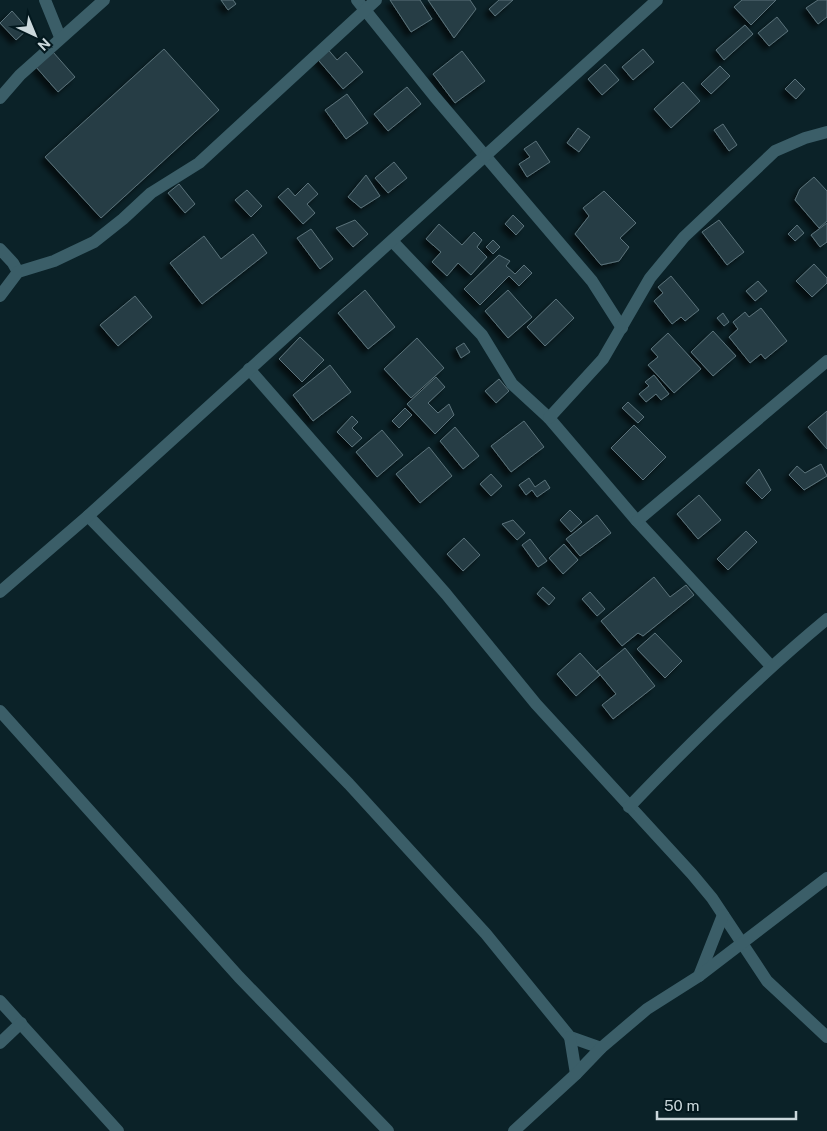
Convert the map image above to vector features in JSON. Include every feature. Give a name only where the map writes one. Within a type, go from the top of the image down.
[{"type":"street","points":[[45,0],[60,37]]},
{"type":"street","points":[[0,98],[20,75],[60,37],[104,0]]},
{"type":"street","points":[[0,296],[18,272],[54,262],[94,242],[151,193],[199,164],[361,5],[376,0]]},
{"type":"street","points":[[0,592],[88,516],[249,369],[393,242],[485,155],[657,0]]},
{"type":"street","points":[[361,5],[592,281],[622,328]]},
{"type":"street","points":[[549,418],[603,359],[650,278],[684,237],[775,151],[805,138],[827,132]]},
{"type":"street","points":[[393,242],[482,335],[512,384],[549,418],[638,521],[771,666]]},
{"type":"street","points":[[0,249],[13,263],[18,272]]},
{"type":"street","points":[[638,521],[827,361]]},
{"type":"street","points":[[249,369],[446,594],[536,704],[629,808],[692,874],[767,981],[827,1037]]},
{"type":"street","points":[[88,516],[349,784],[486,934],[570,1037],[576,1074]]},
{"type":"street","points":[[629,808],[690,742],[771,666],[827,618]]},
{"type":"street","points":[[0,711],[239,977],[388,1131]]},
{"type":"street","points":[[514,1131],[576,1074],[601,1048],[647,1009],[699,976],[742,945],[827,878]]},
{"type":"street","points":[[699,976],[723,916]]},
{"type":"street","points":[[0,1001],[118,1131]]},
{"type":"street","points":[[0,1043],[21,1023]]},
{"type":"street","points":[[570,1037],[601,1048]]},
{"type":"building","points":[[221,0],[233,0],[236,4],[228,10]]},
{"type":"building","points":[[390,0],[420,0],[432,19],[411,32]]},
{"type":"building","points":[[428,0],[470,0],[476,9],[454,38]]},
{"type":"building","points":[[499,0],[513,0],[495,16],[489,9]]},
{"type":"building","points":[[742,0],[776,0],[751,25],[734,7]]},
{"type":"building","points":[[818,0],[827,0],[827,17],[818,24],[806,8]]},
{"type":"building","points":[[12,11],[28,29],[16,40],[0,23]]},
{"type":"building","points":[[777,17],[788,31],[769,46],[758,33]]},
{"type":"building","points":[[745,25],[753,34],[724,60],[716,50]]},
{"type":"building","points":[[325,46],[337,60],[346,52],[363,72],[343,89],[314,55]]},
{"type":"building","points":[[164,49],[219,110],[101,218],[45,157]]},
{"type":"building","points":[[643,49],[654,62],[633,80],[622,67]]},
{"type":"building","points":[[462,51],[485,81],[455,103],[433,74]]},
{"type":"building","points":[[53,52],[75,77],[58,92],[36,67]]},
{"type":"building","points":[[605,64],[619,80],[602,95],[588,79]]},
{"type":"building","points":[[720,66],[730,76],[711,94],[701,84]]},
{"type":"building","points":[[795,79],[805,89],[796,99],[785,89]]},
{"type":"building","points":[[683,82],[700,101],[671,128],[654,109]]},
{"type":"building","points":[[407,87],[421,104],[388,131],[374,114]]},
{"type":"building","points":[[347,94],[368,123],[346,139],[325,110]]},
{"type":"building","points":[[723,124],[737,145],[729,151],[714,130]]},
{"type":"building","points":[[578,128],[590,137],[579,152],[567,143]]},
{"type":"building","points":[[536,141],[550,162],[527,177],[519,164],[530,157],[524,149]]},
{"type":"building","points":[[394,162],[407,178],[388,193],[375,178]]},
{"type":"building","points":[[366,175],[380,196],[361,208],[348,197]]},
{"type":"building","points":[[814,177],[827,191],[827,221],[819,228],[795,200],[800,189]]},
{"type":"building","points":[[308,183],[318,194],[307,204],[315,213],[303,224],[278,197],[288,188],[295,196]]},
{"type":"building","points":[[179,184],[195,204],[185,213],[168,193]]},
{"type":"building","points":[[247,190],[262,206],[251,217],[235,200]]},
{"type":"building","points":[[604,191],[636,223],[620,238],[629,247],[619,261],[601,265],[575,234],[589,216],[583,208]]},
{"type":"building","points":[[513,215],[524,226],[516,235],[505,224]]},
{"type":"building","points":[[355,220],[368,234],[353,247],[336,228]]},
{"type":"building","points":[[719,220],[744,252],[727,265],[702,232]]},
{"type":"building","points":[[827,223],[827,242],[820,247],[811,235]]},
{"type":"building","points":[[439,224],[462,245],[474,232],[482,240],[477,247],[487,257],[471,275],[458,263],[447,276],[432,262],[441,252],[426,239]]},
{"type":"building","points":[[797,225],[804,233],[795,241],[788,234]]},
{"type":"building","points":[[311,229],[333,259],[320,269],[297,238]]},
{"type":"building","points":[[253,234],[267,253],[202,304],[170,263],[204,236],[221,259]]},
{"type":"building","points":[[493,240],[500,247],[493,254],[486,247]]},
{"type":"building","points":[[499,255],[510,261],[506,266],[515,274],[524,265],[532,273],[519,286],[509,276],[480,305],[464,289]]},
{"type":"building","points":[[814,264],[827,278],[827,283],[812,297],[796,281]]},
{"type":"building","points":[[671,276],[699,310],[685,321],[681,317],[672,324],[654,301],[663,293],[658,287]]},
{"type":"building","points":[[758,281],[767,291],[755,301],[746,291]]},
{"type":"building","points":[[365,290],[395,327],[368,349],[338,313]]},
{"type":"building","points":[[508,290],[532,317],[508,338],[485,311]]},
{"type":"building","points":[[135,296],[152,317],[118,346],[100,325]]},
{"type":"building","points":[[556,299],[574,318],[545,346],[527,327]]},
{"type":"building","points":[[761,308],[787,341],[765,359],[761,354],[750,363],[729,337],[738,329],[733,322],[745,312],[749,317]]},
{"type":"building","points":[[723,313],[729,322],[724,326],[717,318]]},
{"type":"building","points":[[713,331],[736,356],[713,376],[691,352]]},
{"type":"building","points":[[668,333],[701,369],[674,393],[648,365],[658,357],[651,349]]},
{"type":"building","points":[[300,337],[324,360],[302,382],[279,359]]},
{"type":"building","points":[[417,338],[444,368],[411,398],[384,369]]},
{"type":"building","points":[[464,343],[470,352],[461,358],[456,348]]},
{"type":"building","points":[[330,365],[351,392],[313,421],[293,395]]},
{"type":"building","points":[[654,375],[669,394],[661,400],[656,394],[646,402],[639,394],[649,386],[645,382]]},
{"type":"building","points":[[436,377],[445,387],[428,403],[438,413],[449,404],[454,415],[435,434],[407,404]]},
{"type":"building","points":[[499,379],[509,391],[496,403],[485,391]]},
{"type":"building","points":[[628,402],[644,417],[638,423],[622,408]]},
{"type":"building","points":[[405,408],[412,415],[399,428],[392,421]]},
{"type":"building","points":[[827,411],[827,449],[808,427]]},
{"type":"building","points":[[352,416],[358,422],[352,428],[362,438],[352,447],[337,432]]},
{"type":"building","points":[[524,421],[544,447],[511,472],[491,446]]},
{"type":"building","points":[[634,425],[666,457],[643,480],[611,448]]},
{"type":"building","points":[[455,427],[479,456],[463,469],[440,441]]},
{"type":"building","points":[[382,430],[403,455],[377,477],[356,452]]},
{"type":"building","points":[[429,447],[452,476],[420,503],[396,474]]},
{"type":"building","points":[[821,464],[827,476],[804,490],[789,475],[797,466],[805,473]]},
{"type":"building","points":[[759,469],[771,490],[762,499],[746,483]]},
{"type":"building","points":[[491,474],[502,486],[491,496],[480,484]]},
{"type":"building","points":[[529,478],[535,487],[545,480],[550,488],[537,497],[532,490],[526,495],[519,485]]},
{"type":"building","points":[[699,495],[721,520],[698,539],[677,514]]},
{"type":"building","points":[[570,510],[582,522],[571,532],[560,520]]},
{"type":"building","points":[[597,515],[611,533],[580,556],[566,539]]},
{"type":"building","points":[[513,520],[525,533],[517,540],[502,524]]},
{"type":"building","points":[[746,531],[757,542],[728,570],[717,559]]},
{"type":"building","points":[[464,538],[480,555],[463,571],[447,554]]},
{"type":"building","points":[[530,539],[547,561],[538,567],[522,545]]},
{"type":"building","points":[[564,544],[578,560],[563,574],[549,558]]},
{"type":"building","points":[[654,577],[670,597],[686,585],[694,595],[643,636],[638,633],[622,646],[601,621]]},
{"type":"building","points":[[543,587],[555,598],[549,605],[537,594]]},
{"type":"building","points":[[590,592],[605,609],[597,616],[582,599]]},
{"type":"building","points":[[655,633],[682,661],[665,678],[637,649]]},
{"type":"building","points":[[625,648],[655,686],[613,719],[602,705],[616,694],[597,671]]},
{"type":"building","points":[[580,653],[600,675],[576,696],[557,674]]}]
